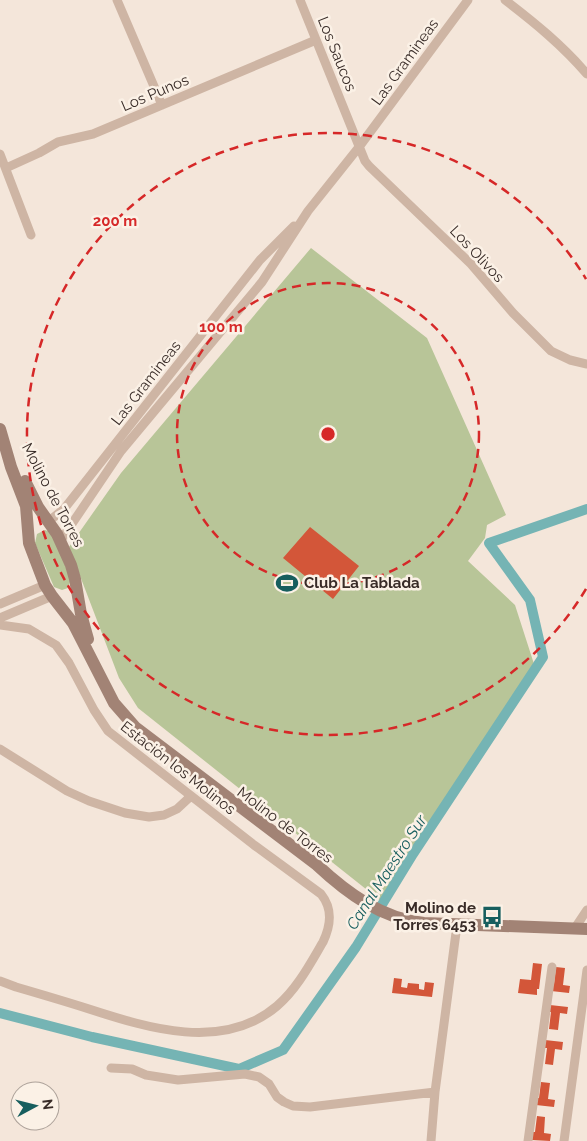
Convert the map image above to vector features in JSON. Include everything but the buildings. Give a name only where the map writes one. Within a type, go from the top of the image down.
[{"type":"main road","name":"Molino de Torres","points":[[0,430],[18,463],[35,502],[61,540],[75,579],[81,614],[95,663]]},
{"type":"main road","name":"Molino de Torres","points":[[0,430],[26,506],[28,540],[45,585],[70,618],[95,663],[109,695],[127,719],[143,734],[314,869],[384,913],[406,921],[457,925],[581,928]]},
{"type":"main road","points":[[28,540],[31,530],[49,521]]},
{"type":"main road","points":[[52,596],[62,596],[69,593],[74,587],[75,579]]},
{"type":"street","points":[[117,0],[162,105]]},
{"type":"street","name":"Los Saucos","points":[[300,0],[359,147]]},
{"type":"street","name":"Las Gramineas","points":[[61,540],[121,451],[262,282],[308,211],[359,147],[468,0]]},
{"type":"street","points":[[505,0],[548,33],[587,74]]},
{"type":"street","name":"Los Punos","points":[[6,168],[58,142],[93,134],[316,40]]},
{"type":"street","name":"Los Olivos","points":[[359,147],[369,166],[471,264],[528,329],[551,351],[558,356],[587,364]]},
{"type":"street","points":[[0,154],[31,236]]},
{"type":"street","name":"Las Gramineas","points":[[49,521],[64,509],[260,260],[308,211]]},
{"type":"street","points":[[0,604],[45,585]]},
{"type":"street","points":[[0,618],[52,596]]},
{"type":"street","name":"Estación los Molinos","points":[[0,624],[28,629],[56,645],[66,658],[94,710],[108,730],[191,796],[321,894],[330,911],[330,922],[325,937],[289,993],[268,1013],[249,1024],[231,1029],[193,1032],[151,1027],[0,981]]},
{"type":"street","points":[[0,749],[67,791],[89,801],[125,813],[149,817],[164,815],[177,809],[191,796]]},
{"type":"street","points":[[581,928],[587,910]]},
{"type":"street","points":[[431,1141],[434,1092],[457,925]]},
{"type":"street","points":[[528,1141],[552,967]]},
{"type":"street","points":[[564,1141],[587,970]]},
{"type":"street","points":[[111,1068],[132,1069],[146,1074],[178,1080],[252,1075],[259,1077],[269,1084],[277,1097],[284,1102],[310,1107],[434,1092]]},
{"type":"green space","name":"Club La Tablada","points":[[311,248],[427,338],[506,515],[487,525],[485,538],[468,561],[515,605],[534,664],[465,775],[381,901],[138,708],[119,678],[69,547],[121,473]]},
{"type":"green space","points":[[45,530],[51,532],[71,579],[68,588],[62,590],[54,587],[35,543],[37,534]]},
{"type":"waterway","name":"Canal Maestro Sur","points":[[0,1013],[92,1037],[239,1069],[283,1050],[356,947],[413,854],[543,657],[530,600],[489,543],[587,509]]},
{"type":"place","name":"Club La Tablada","points":[[287,583]]},
{"type":"place","name":"Molino de Torres 6453","points":[[492,917]]}]
